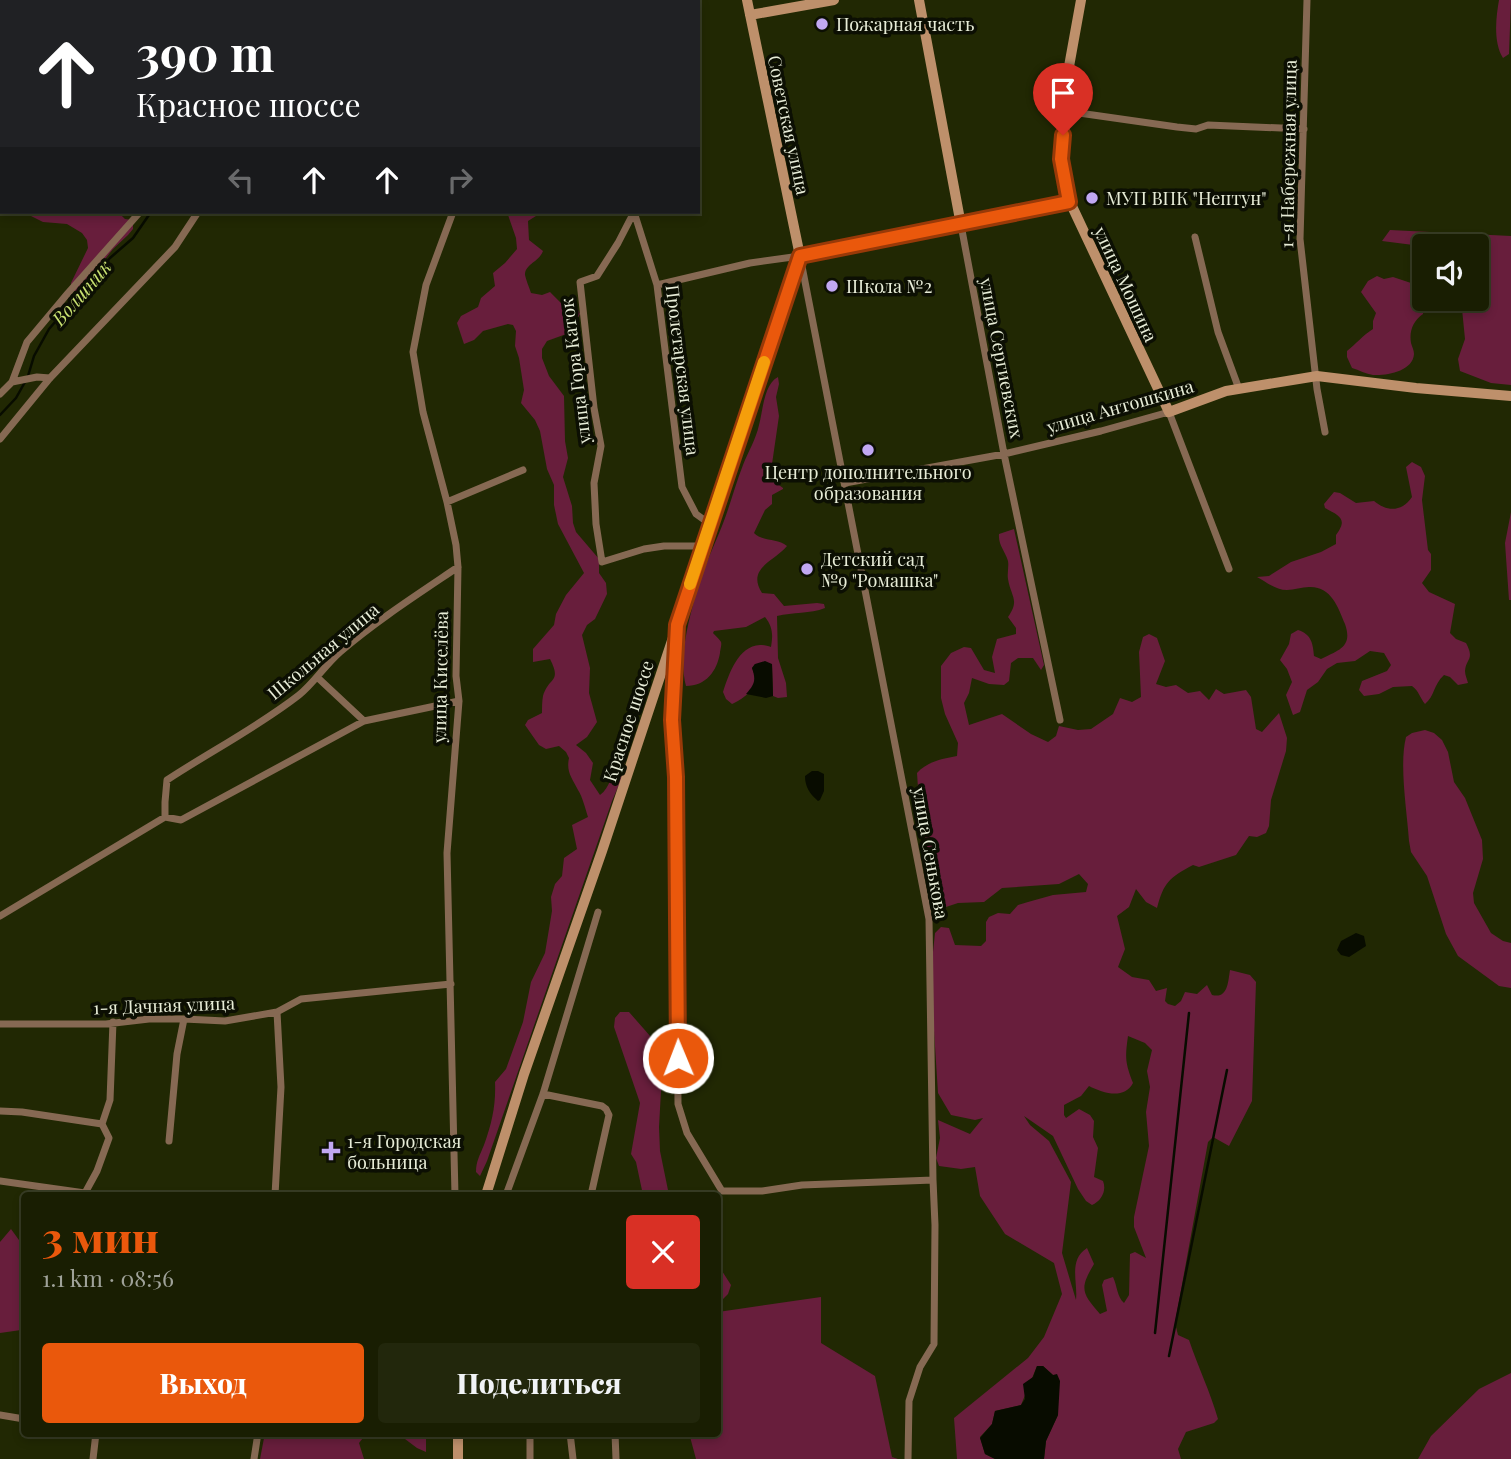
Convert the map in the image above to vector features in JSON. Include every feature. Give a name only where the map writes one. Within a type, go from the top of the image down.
[{"type":"main road","name":"Советская улица","points":[[747,0],[800,256]]},
{"type":"main road","points":[[750,15],[834,0]]},
{"type":"main road","name":"улица Сергиевских","points":[[919,0],[961,225]]},
{"type":"main road","name":"улица Мошина","points":[[1081,0],[1068,72],[1061,159],[1069,202],[1169,412]]},
{"type":"main road","points":[[800,256],[1069,202]]},
{"type":"main road","name":"Красное шоссе","points":[[487,1192],[524,1073],[602,851],[800,256]]},
{"type":"main road","name":"улица Антошкина","points":[[1169,412],[1226,391],[1317,376],[1511,396]]},
{"type":"main road","points":[[458,1437],[458,1459]]},
{"type":"street","name":"1-я Набережная улица","points":[[1307,0],[1300,239],[1325,432]]},
{"type":"street","points":[[1065,111],[1196,129],[1208,125],[1304,129]]},
{"type":"street","points":[[0,394],[12,382],[27,342],[138,214]]},
{"type":"street","points":[[0,439],[50,378],[176,247],[197,214]]},
{"type":"street","name":"улица Киселёва","points":[[452,214],[426,285],[414,352],[422,412],[447,502],[458,567],[456,676],[459,701],[447,853],[455,1192]]},
{"type":"street","name":"улица Гора Каток","points":[[633,214],[597,276],[580,282],[594,408],[601,446],[594,483],[596,524],[602,562],[644,549],[703,545]]},
{"type":"street","name":"Пролетарская улица","points":[[635,214],[657,285],[682,487],[695,514],[710,524]]},
{"type":"street","name":"улица Сергиевских","points":[[961,225],[1004,454],[1060,720]]},
{"type":"street","points":[[1195,237],[1219,332],[1239,389]]},
{"type":"street","points":[[657,285],[750,263],[800,256]]},
{"type":"street","name":"улица Сенькова","points":[[800,256],[929,919],[935,1225],[934,1344],[920,1367],[909,1401],[908,1459]]},
{"type":"street","points":[[789,288],[797,287],[807,292]]},
{"type":"street","points":[[12,382],[37,377],[50,378]]},
{"type":"street","name":"улица Антошкина","points":[[845,483],[1004,454],[1169,412]]},
{"type":"street","name":"улица Мошина","points":[[1169,412],[1229,569]]},
{"type":"street","points":[[447,502],[523,470]]},
{"type":"street","name":"Школьная улица","points":[[165,817],[167,780],[301,694],[338,654],[458,567]]},
{"type":"street","points":[[677,625],[672,720],[676,777],[678,1104],[687,1133],[722,1191],[933,1180]]},
{"type":"street","points":[[317,677],[364,721]]},
{"type":"street","points":[[0,916],[165,817],[181,820],[364,721],[459,701]]},
{"type":"street","points":[[507,1192],[543,1094],[598,912]]},
{"type":"street","name":"1-я Дачная улица","points":[[0,1024],[94,1024],[184,1019],[225,1021],[277,1012],[301,999],[450,984]]},
{"type":"street","points":[[275,1192],[281,1087],[277,1012]]},
{"type":"street","points":[[169,1141],[177,1054],[184,1019]]},
{"type":"street","points":[[86,1192],[108,1139],[102,1124],[110,1100],[113,1022]]},
{"type":"street","points":[[543,1094],[602,1106],[609,1115],[592,1192]]},
{"type":"street","points":[[0,1111],[102,1124]]},
{"type":"street","points":[[0,1181],[72,1192]]},
{"type":"street","points":[[0,1415],[21,1418]]},
{"type":"street","points":[[93,1459],[96,1437]]},
{"type":"street","points":[[254,1459],[257,1437]]},
{"type":"street","points":[[530,1437],[530,1459]]},
{"type":"street","points":[[570,1437],[573,1459]]},
{"type":"street","points":[[615,1437],[616,1459]]},
{"type":"shaded area","points":[[1499,0],[1511,0],[1509,54],[1503,58],[1497,37]]},
{"type":"shaded area","points":[[27,214],[120,214],[125,219],[133,220],[133,229],[113,249],[84,286],[74,291],[71,283],[88,248],[87,240],[82,233],[67,224],[43,222]]},
{"type":"shaded area","points":[[508,214],[536,214],[528,221],[529,240],[543,251],[526,271],[525,277],[531,293],[542,295],[550,292],[561,303],[574,302],[580,314],[569,333],[547,341],[542,349],[542,358],[549,376],[564,396],[568,458],[563,477],[572,506],[573,523],[576,532],[599,559],[599,573],[606,583],[607,594],[595,619],[587,625],[582,635],[590,668],[589,693],[597,722],[587,737],[576,745],[593,763],[590,780],[600,795],[609,784],[621,749],[628,744],[621,780],[480,1176],[476,1172],[477,1165],[491,1121],[495,1082],[506,1069],[523,1022],[531,982],[545,953],[552,911],[551,897],[555,884],[562,876],[564,858],[577,849],[572,825],[588,817],[570,775],[566,752],[559,746],[546,749],[539,745],[525,725],[528,720],[542,713],[543,696],[555,676],[550,659],[533,662],[533,649],[554,625],[556,614],[566,595],[584,573],[558,524],[554,485],[547,469],[540,431],[521,403],[524,390],[513,325],[483,331],[474,340],[464,344],[457,323],[461,316],[478,307],[481,298],[495,286],[493,273],[517,249]]},
{"type":"shaded area","points":[[1390,230],[1471,234],[1412,234],[1412,245],[1382,241]]},
{"type":"shaded area","points":[[1489,235],[1511,236],[1511,385],[1491,383],[1460,371],[1458,359],[1465,339],[1462,311],[1489,311]]},
{"type":"shaded area","points":[[1377,276],[1384,279],[1393,277],[1412,283],[1412,311],[1423,311],[1411,330],[1413,360],[1409,365],[1392,373],[1370,374],[1352,368],[1347,357],[1347,351],[1373,329],[1376,313],[1361,292],[1368,281]]},
{"type":"shaded area","points":[[778,377],[776,397],[779,416],[772,480],[783,489],[772,495],[772,504],[765,510],[754,533],[787,546],[760,571],[758,584],[762,593],[774,594],[784,606],[817,603],[824,604],[825,608],[777,616],[778,658],[786,683],[787,697],[773,696],[772,664],[755,664],[752,668],[756,679],[754,687],[732,704],[723,692],[740,656],[752,647],[771,647],[772,631],[765,617],[746,627],[714,631],[721,643],[716,666],[705,680],[686,686],[683,665],[685,644],[700,582],[756,435],[767,391]]},
{"type":"shaded area","points":[[1412,462],[1421,467],[1425,476],[1422,500],[1431,570],[1422,583],[1429,592],[1455,604],[1450,633],[1466,643],[1469,649],[1470,656],[1465,671],[1468,683],[1458,685],[1444,675],[1425,704],[1412,686],[1393,687],[1379,694],[1364,696],[1359,690],[1362,681],[1387,671],[1391,665],[1384,653],[1370,651],[1355,661],[1337,663],[1327,669],[1318,682],[1307,690],[1300,712],[1293,715],[1286,695],[1292,682],[1280,660],[1291,634],[1298,630],[1306,634],[1312,643],[1314,656],[1321,659],[1339,650],[1346,643],[1345,624],[1333,599],[1323,590],[1309,587],[1283,590],[1257,577],[1269,576],[1291,562],[1336,544],[1341,518],[1325,508],[1324,504],[1334,492],[1356,503],[1374,501],[1389,509],[1404,505],[1412,497],[1406,467]]},
{"type":"shaded area","points":[[1511,512],[1511,600],[1509,600],[1505,543]]},
{"type":"shaded area","points":[[1014,529],[1044,665],[1041,670],[1033,658],[1018,658],[1011,663],[1009,681],[1004,685],[989,684],[972,678],[964,703],[969,725],[1002,714],[1048,742],[1056,736],[1059,726],[1078,730],[1091,729],[1113,714],[1120,698],[1132,702],[1141,697],[1139,652],[1143,637],[1149,634],[1157,638],[1165,661],[1156,684],[1166,687],[1176,685],[1188,693],[1200,691],[1209,700],[1216,689],[1224,694],[1246,690],[1251,697],[1256,729],[1262,732],[1279,713],[1287,738],[1286,751],[1271,800],[1266,833],[1257,837],[1249,836],[1236,855],[1199,867],[1193,865],[1178,874],[1165,886],[1157,908],[1146,902],[1136,889],[1129,907],[1117,916],[1125,949],[1118,967],[1132,977],[1149,980],[1156,991],[1167,988],[1165,1001],[1168,1004],[1175,1006],[1185,992],[1197,994],[1207,985],[1212,995],[1221,994],[1226,988],[1230,970],[1250,975],[1256,982],[1252,1101],[1229,1146],[1213,1137],[1208,1142],[1175,1323],[1178,1335],[1189,1340],[1218,1419],[1214,1423],[1186,1432],[1178,1449],[1181,1459],[1044,1459],[1046,1441],[1058,1415],[1053,1375],[1043,1366],[1037,1366],[1021,1405],[995,1411],[992,1424],[980,1437],[985,1454],[995,1459],[957,1459],[954,1418],[1028,1358],[1044,1337],[1062,1294],[1054,1263],[1005,1234],[980,1196],[975,1167],[961,1169],[939,1166],[936,1158],[940,1138],[938,1120],[970,1134],[983,1118],[975,1120],[951,1115],[938,1093],[933,1015],[935,933],[941,927],[949,928],[955,945],[981,946],[986,941],[986,922],[989,917],[998,913],[1010,914],[1018,905],[1053,895],[1086,892],[1088,884],[1079,874],[1059,884],[1002,888],[984,902],[958,903],[943,908],[934,875],[923,825],[917,773],[931,763],[957,756],[958,743],[941,698],[941,666],[951,653],[964,647],[971,648],[984,670],[995,673],[992,657],[997,639],[1016,634],[1016,628],[1008,617],[1014,598],[1008,579],[1008,561],[999,534]],"holes":[[[1128,1036],[1145,1043],[1152,1050],[1147,1071],[1150,1087],[1146,1112],[1149,1146],[1134,1227],[1146,1258],[1135,1252],[1130,1254],[1129,1295],[1124,1303],[1113,1277],[1104,1280],[1102,1285],[1107,1311],[1100,1314],[1086,1296],[1086,1279],[1094,1264],[1087,1248],[1081,1253],[1076,1265],[1076,1300],[1062,1253],[1071,1182],[1049,1141],[1030,1125],[1024,1116],[1053,1136],[1078,1189],[1092,1205],[1100,1198],[1104,1188],[1103,1181],[1094,1177],[1098,1148],[1093,1137],[1094,1121],[1090,1115],[1079,1109],[1066,1118],[1064,1105],[1081,1096],[1089,1086],[1113,1094],[1124,1092],[1133,1083],[1126,1060]]]},
{"type":"shaded area","points":[[765,661],[772,664],[773,696],[766,698],[746,694],[754,682],[752,668]]},
{"type":"shaded area","points":[[1425,730],[1442,740],[1448,752],[1454,782],[1465,798],[1482,840],[1483,859],[1473,893],[1474,903],[1491,933],[1511,943],[1511,988],[1499,986],[1458,956],[1446,934],[1427,876],[1411,852],[1404,788],[1404,748],[1406,737]]},
{"type":"shaded area","points":[[812,771],[824,774],[824,791],[818,801],[806,784],[805,776]]},
{"type":"shaded area","points":[[1356,933],[1364,936],[1366,946],[1349,957],[1341,955],[1337,950],[1341,941]]},
{"type":"shaded area","points":[[620,1012],[629,1012],[658,1045],[662,1073],[660,1151],[668,1192],[642,1192],[636,1162],[631,1154],[640,1103],[614,1027],[615,1018]]},
{"type":"shaded area","points":[[11,1229],[21,1243],[21,1330],[0,1333],[0,1242]]},
{"type":"shaded area","points":[[721,1270],[731,1285],[728,1294],[721,1301]]},
{"type":"shaded area","points":[[821,1297],[821,1343],[875,1376],[892,1457],[898,1459],[696,1459],[690,1437],[721,1437],[721,1312]]},
{"type":"shaded area","points":[[1037,1366],[1043,1366],[1053,1375],[1057,1374],[1060,1381],[1058,1415],[1046,1441],[1044,1459],[995,1459],[985,1454],[980,1438],[992,1424],[995,1411],[1021,1405],[1025,1399],[1023,1384],[1033,1377]]},
{"type":"shaded area","points":[[1511,1373],[1511,1459],[1418,1459],[1431,1436],[1479,1389]]},
{"type":"shaded area","points":[[264,1437],[364,1437],[359,1443],[364,1459],[260,1459]]},
{"type":"shaded area","points":[[402,1437],[426,1437],[426,1452]]},
{"type":"waterway","name":"Волшник","points":[[28,376],[34,356],[49,329],[110,258],[133,238],[150,214]]},
{"type":"waterway","name":"Волшник","points":[[0,415],[16,398],[25,382]]},
{"type":"waterway","points":[[1155,1333],[1189,1013]]},
{"type":"waterway","points":[[1169,1356],[1227,1070]]},
{"type":"slow traffic","points":[[690,584],[764,362]]},
{"type":"place","name":"Пожарная часть","points":[[822,24]]},
{"type":"place","name":"МУП ВПК \"Нептун\"","points":[[1092,198]]},
{"type":"place","name":"Школа №2","points":[[832,286]]},
{"type":"place","name":"Центр дополнительного образования","points":[[868,450]]},
{"type":"place","name":"Детский сад №9 \"Ромашка\"","points":[[807,569]]},
{"type":"place","name":"1-я Городская больница","points":[[331,1151]]},
{"type":"route","points":[[678,1058],[676,777],[672,720],[677,625],[800,256],[1069,202],[1061,159],[1063,135]]}]
